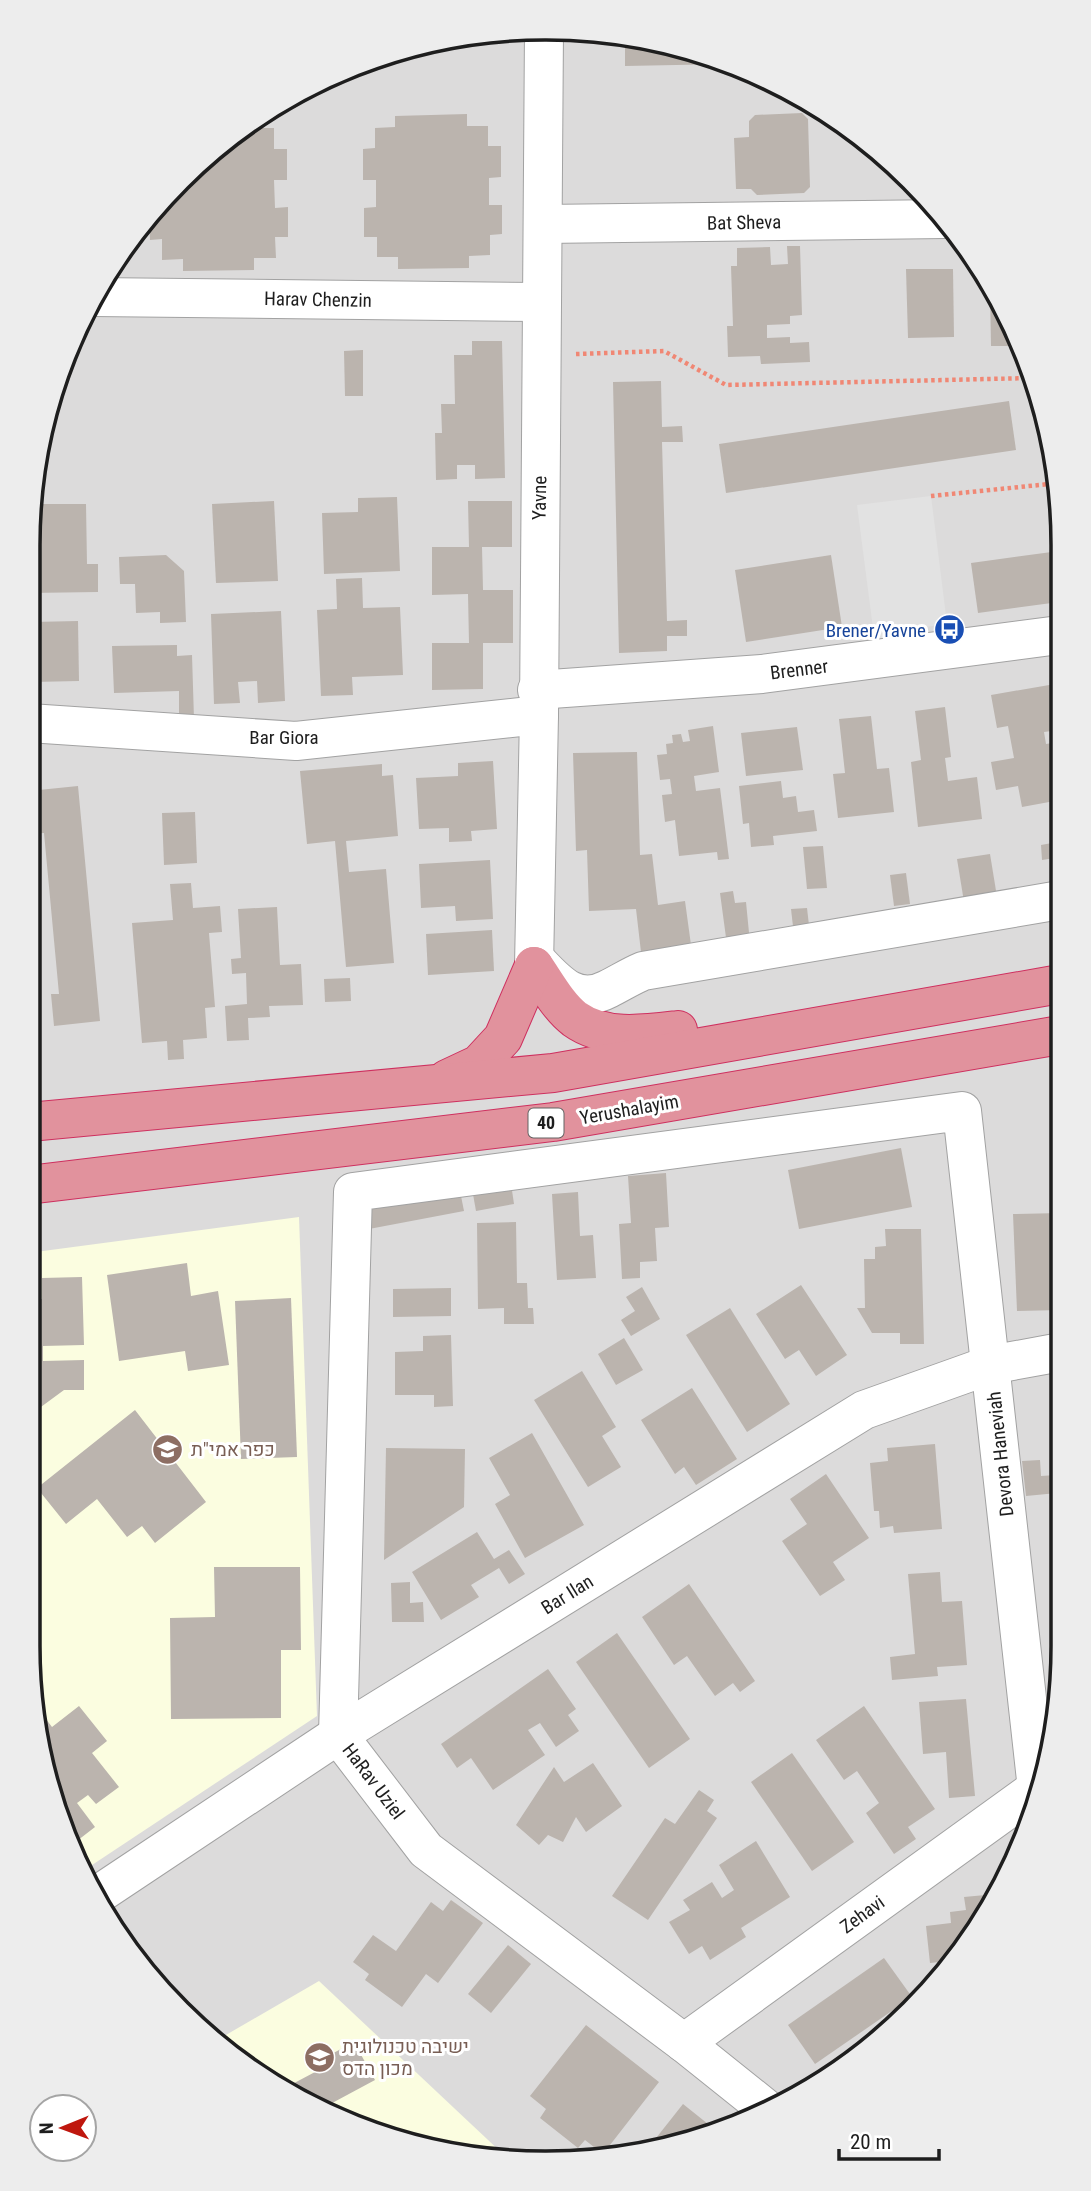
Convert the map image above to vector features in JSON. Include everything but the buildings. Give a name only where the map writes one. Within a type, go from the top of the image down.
[{"type":"highway","points":[[534,962],[559,1002],[575,1019],[606,1032],[642,1034],[1051,985]]},
{"type":"highway","points":[[436,1084],[479,1064],[503,1038],[534,962]]},
{"type":"highway","points":[[40,1121],[553,1073],[1051,986]]},
{"type":"highway","name":"Yerushalayim","points":[[40,1184],[553,1122],[1051,1037]]},
{"type":"street","name":"Yavne","points":[[534,962],[544,40]]},
{"type":"street","name":"Bat Sheva","points":[[543,224],[931,219]]},
{"type":"street","name":"Harav Chenzin","points":[[106,297],[541,302]]},
{"type":"street","name":"Brenner","points":[[538,703],[1051,636]]},
{"type":"street","name":"Bar Giora","points":[[40,724],[296,741],[538,703]]},
{"type":"street","points":[[534,962],[566,989],[581,994],[605,991],[643,971],[1051,902]]},
{"type":"street","name":"HaRav Uziel","points":[[759,2103],[684,2043],[426,1850],[338,1735],[353,1192],[961,1111]]},
{"type":"street","name":"Devora Haneviah","points":[[961,1111],[1036,1767]]},
{"type":"street","name":"Bar Ilan","points":[[104,1891],[338,1735],[864,1410],[990,1365],[1051,1354]]},
{"type":"street","name":"Zehavi","points":[[684,2043],[1026,1801]]},
{"type":"path","points":[[541,355],[664,351],[726,385],[1022,378]]},
{"type":"path","points":[[931,496],[1047,484]]},
{"type":"shaded area","points":[[512,41],[579,41],[676,57],[769,92],[826,125],[879,166],[925,212],[966,265],[999,322],[1024,383],[1034,415],[1046,480],[1051,546],[1050,1679],[1034,1776],[999,1869],[966,1926],[903,2003],[826,2066],[769,2099],[676,2134],[611,2146],[579,2150],[512,2150],[447,2141],[383,2124],[322,2099],[293,2083],[265,2066],[212,2025],[166,1979],[125,1926],[92,1869],[79,1839],[57,1776],[41,1679],[41,512],[57,415],[92,322],[125,265],[145,238],[188,188],[212,166],[265,125],[293,108],[322,92],[383,67],[415,57],[480,45]]},
{"type":"shaded area","points":[[931,496],[947,624],[910,629],[913,654],[877,659],[857,505]]},
{"type":"shaded area","name":"כפר אמי\"ת","points":[[299,1217],[317,1716],[91,1866],[57,1776],[41,1679],[40,1251]]},
{"type":"shaded area","name":"ישיבה טכנולוגית מכון הדס","points":[[319,1981],[497,2148],[415,2134],[352,2112],[293,2083],[225,2036]]},
{"type":"place","name":"Brener/Yavne","points":[[949,630]]},
{"type":"place","name":"כפר אמי\"ת","points":[[168,1449]]},
{"type":"place","name":"ישיבה טכנולוגית מכון הדס","points":[[319,2057]]}]
